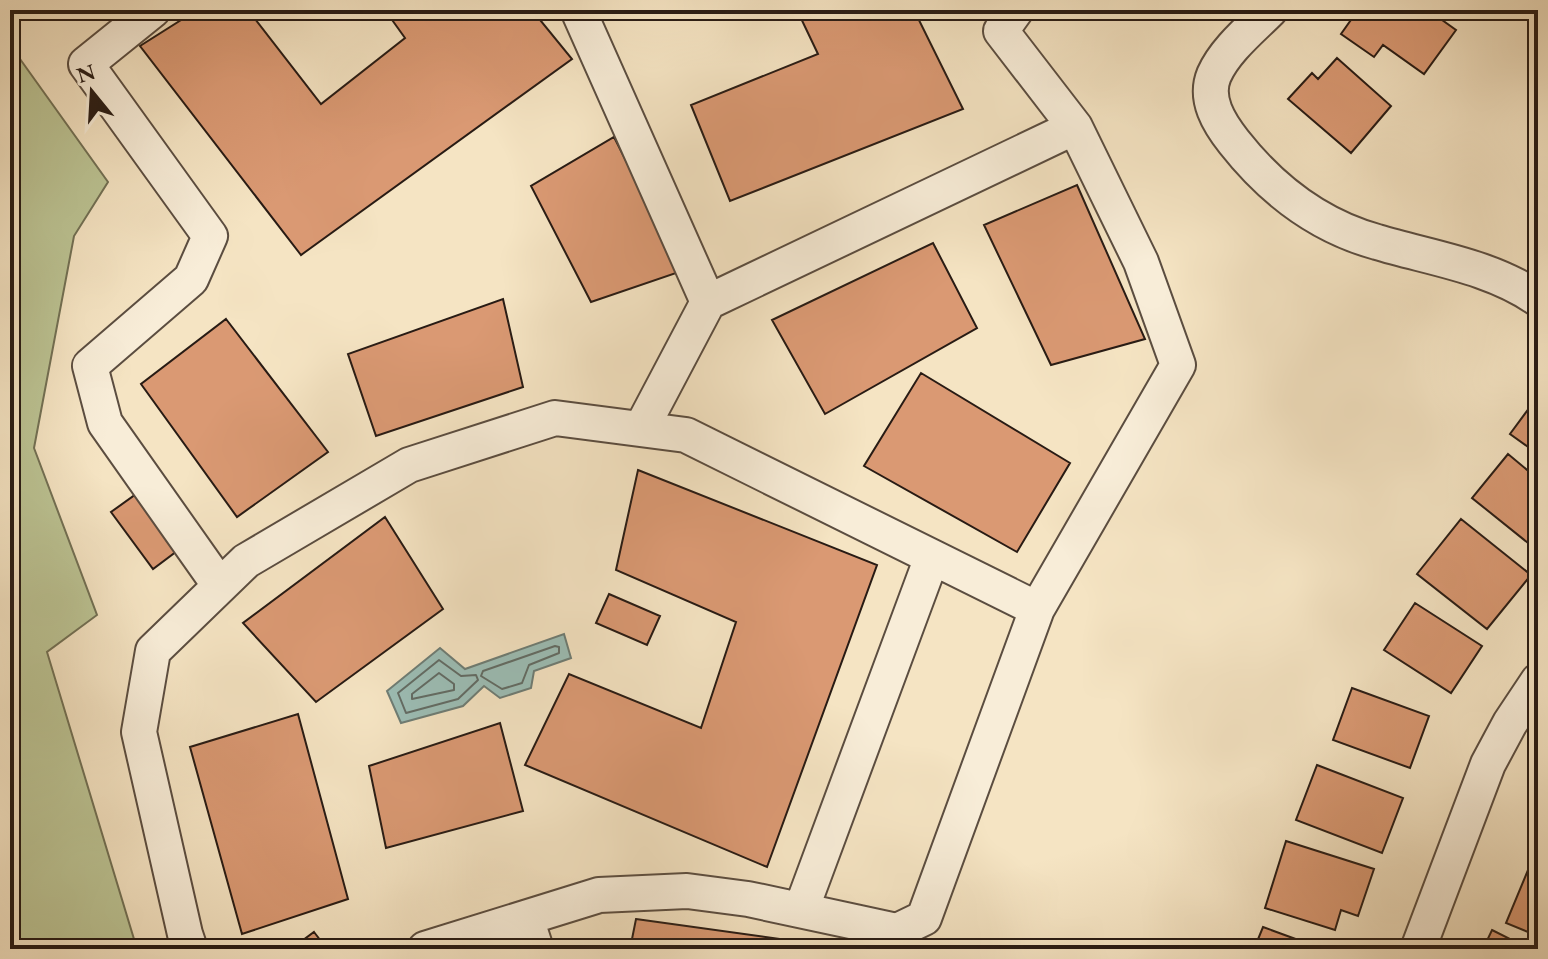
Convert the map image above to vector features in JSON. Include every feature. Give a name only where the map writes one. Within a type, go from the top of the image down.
[{"type":"street","points":[[153,10],[86,64],[210,236],[191,279],[90,366],[105,423],[220,586]]},
{"type":"street","points":[[578,10],[708,302]]},
{"type":"street","points":[[425,949],[531,933],[599,895],[687,891],[748,899],[897,931],[924,918],[1037,609],[1178,365],[1141,262],[1075,127],[1001,31],[1016,10]]},
{"type":"street","points":[[1270,10],[1227,55],[1214,74],[1212,99],[1219,122],[1246,156],[1299,206],[1343,231],[1500,278],[1538,299]]},
{"type":"street","points":[[641,429],[708,302],[1075,127]]},
{"type":"street","points":[[190,949],[139,732],[153,651],[246,561],[409,465],[555,418],[686,435],[1037,609]]},
{"type":"street","points":[[801,910],[932,557]]},
{"type":"street","points":[[1418,949],[1488,764],[1538,681]]},
{"type":"green space","points":[[10,45],[108,182],[74,236],[34,448],[97,615],[47,652],[137,949],[10,949]]},
{"type":"water","points":[[564,634],[571,658],[534,671],[531,688],[500,698],[484,686],[463,706],[401,723],[387,691],[440,648],[465,669]]},
{"type":"building","points":[[197,10],[248,10],[321,104],[405,38],[385,10],[532,10],[572,59],[301,255],[140,46]]},
{"type":"building","points":[[797,10],[914,10],[963,109],[730,201],[691,105],[818,54]]},
{"type":"building","points":[[1358,10],[1428,10],[1456,30],[1424,74],[1383,45],[1374,57],[1341,34]]},
{"type":"building","points":[[1337,58],[1391,106],[1351,153],[1288,99],[1312,73],[1318,79]]},
{"type":"building","points":[[614,137],[682,271],[591,302],[531,186]]},
{"type":"building","points":[[1077,185],[1145,339],[1051,365],[984,225]]},
{"type":"building","points":[[933,243],[977,328],[825,414],[772,320]]},
{"type":"building","points":[[503,299],[523,387],[376,436],[348,354]]},
{"type":"building","points":[[226,319],[328,452],[237,517],[141,384]]},
{"type":"building","points":[[921,373],[1070,463],[1017,552],[864,466]]},
{"type":"building","points":[[1538,396],[1538,454],[1510,434]]},
{"type":"building","points":[[1508,454],[1538,479],[1538,551],[1472,498]]},
{"type":"building","points":[[638,470],[877,565],[767,867],[525,765],[569,674],[701,728],[736,622],[616,570]]},
{"type":"building","points":[[139,492],[181,548],[153,569],[111,512]]},
{"type":"building","points":[[385,517],[443,609],[316,702],[243,623]]},
{"type":"building","points":[[1461,519],[1531,575],[1487,629],[1417,574]]},
{"type":"building","points":[[609,594],[660,616],[647,645],[596,623]]},
{"type":"building","points":[[1415,603],[1482,646],[1451,693],[1384,650]]},
{"type":"building","points":[[1352,688],[1429,716],[1410,768],[1333,740]]},
{"type":"building","points":[[298,714],[348,899],[242,934],[190,747]]},
{"type":"building","points":[[500,723],[523,811],[386,848],[369,766]]},
{"type":"building","points":[[1317,765],[1403,798],[1382,853],[1296,820]]},
{"type":"building","points":[[1286,841],[1374,869],[1358,916],[1341,910],[1335,930],[1265,908]]},
{"type":"building","points":[[1533,858],[1538,860],[1538,936],[1506,923]]},
{"type":"building","points":[[636,919],[809,943],[808,949],[630,949]]},
{"type":"building","points":[[1263,927],[1323,949],[1254,949]]},
{"type":"building","points":[[1492,930],[1530,949],[1483,949]]},
{"type":"building","points":[[314,932],[327,949],[291,949]]}]
